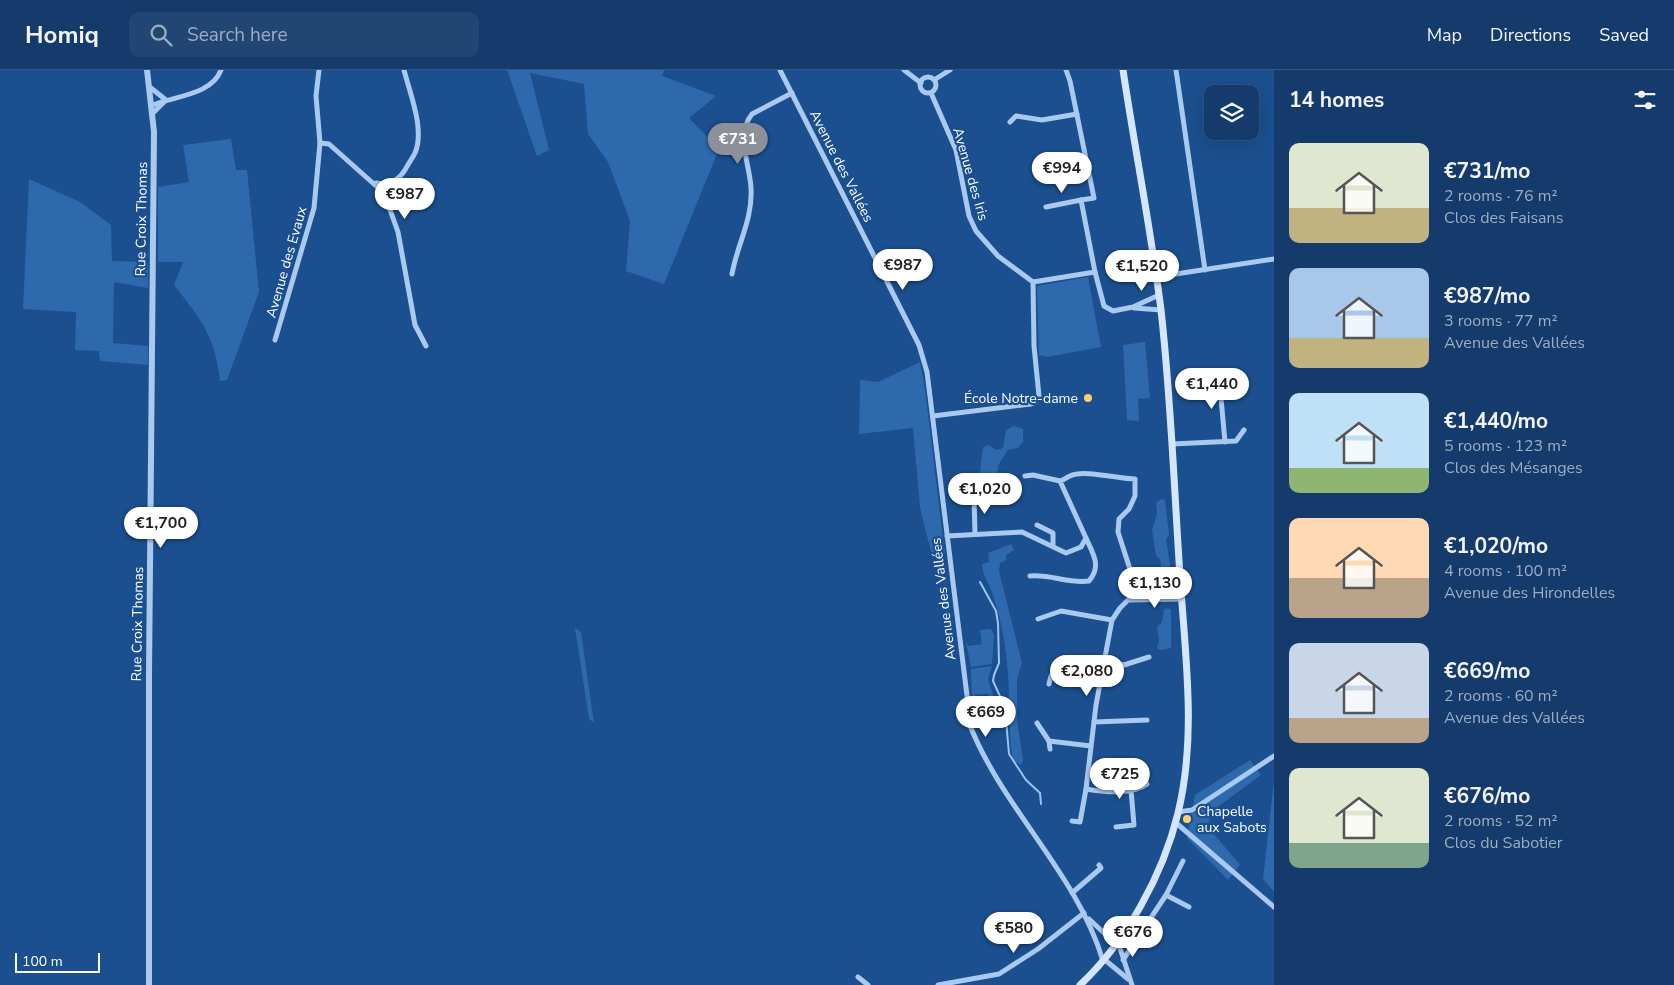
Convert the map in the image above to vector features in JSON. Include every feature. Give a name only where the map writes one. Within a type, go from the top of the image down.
[{"type":"main road","points":[[1080,985],[1104,961],[1144,899],[1175,822],[1185,772],[1188,715],[1172,444],[1161,310],[1124,70]]},
{"type":"street","name":"Rue Croix Thomas","points":[[147,70],[154,112],[149,675],[149,985]]},
{"type":"street","points":[[152,102],[204,89],[214,81],[221,70]]},
{"type":"street","name":"Avenue des Evaux","points":[[276,340],[313,215],[320,143],[316,96],[319,70]]},
{"type":"street","points":[[375,183],[384,185],[395,181],[415,154],[418,144],[418,132],[404,70]]},
{"type":"street","name":"Avenue des Vallées","points":[[780,70],[919,345],[927,372],[971,728],[990,768],[1086,915],[1104,933],[1118,942]]},
{"type":"street","points":[[904,70],[921,83],[923,92],[931,93],[936,88],[934,80]]},
{"type":"street","points":[[934,80],[950,70]]},
{"type":"street","points":[[1046,207],[1094,198],[1066,70]]},
{"type":"street","points":[[1176,70],[1205,270]]},
{"type":"street","points":[[921,83],[927,77],[934,80]]},
{"type":"street","points":[[151,88],[166,100]]},
{"type":"street","points":[[732,274],[751,202],[751,187],[744,144],[744,131],[747,119],[752,114],[792,93]]},
{"type":"street","name":"Avenue des Iris","points":[[931,93],[956,150],[969,216],[976,231],[998,256],[1032,282]]},
{"type":"street","points":[[154,112],[166,100]]},
{"type":"street","points":[[1010,122],[1016,116],[1042,120],[1077,114]]},
{"type":"street","points":[[320,143],[329,144],[384,193],[398,232],[411,308],[416,325],[426,346]]},
{"type":"street","points":[[1081,200],[1094,272],[1104,306],[1113,312],[1133,308],[1159,295]]},
{"type":"street","points":[[1156,277],[1274,259]]},
{"type":"street","points":[[933,416],[1036,402],[1039,396],[1034,346],[1032,282],[1094,272]]},
{"type":"street","points":[[1133,308],[1161,310]]},
{"type":"street","points":[[1219,376],[1225,442]]},
{"type":"street","points":[[1172,444],[1236,441],[1241,437],[1244,430]]},
{"type":"street","points":[[1025,476],[1033,475],[1060,481],[1071,475],[1086,474],[1116,479],[1135,479],[1135,496],[1129,509],[1119,519],[1118,532],[1137,591]]},
{"type":"street","points":[[1030,576],[1040,575],[1078,583],[1089,582],[1096,574],[1097,563],[1060,481]]},
{"type":"street","points":[[974,498],[975,533]]},
{"type":"street","points":[[1037,525],[1054,533],[1053,546]]},
{"type":"street","points":[[947,536],[975,533],[1022,532],[1066,553],[1074,552],[1081,547],[1086,538]]},
{"type":"street","points":[[1137,591],[1163,591],[1180,586]]},
{"type":"street","points":[[1072,821],[1080,822],[1094,722],[1112,620],[1120,608],[1137,591]]},
{"type":"street","points":[[1130,600],[1181,599]]},
{"type":"street","points":[[1038,619],[1062,611],[1112,620]]},
{"type":"street","points":[[1105,661],[1124,665],[1149,657]]},
{"type":"street","points":[[1049,684],[1051,676],[1066,668],[1077,667],[1102,675]]},
{"type":"street","points":[[1094,722],[1148,720]]},
{"type":"street","points":[[1037,724],[1049,741],[1050,749]]},
{"type":"street","points":[[1049,741],[1091,746]]},
{"type":"street","points":[[1178,812],[1192,810],[1274,756]]},
{"type":"street","points":[[1086,789],[1100,792],[1140,790],[1146,784]]},
{"type":"street","points":[[1116,827],[1134,825],[1131,790]]},
{"type":"street","points":[[1175,822],[1274,907]]},
{"type":"street","points":[[1123,960],[1166,894],[1183,861]]},
{"type":"street","points":[[1072,894],[1101,868],[1099,865]]},
{"type":"street","points":[[1166,894],[1189,907]]},
{"type":"street","points":[[938,985],[999,974],[1086,915]]},
{"type":"street","name":"Avenue des Vallées","points":[[1086,915],[1104,961]]},
{"type":"street","points":[[1118,942],[1132,985]]},
{"type":"street","points":[[1104,961],[1129,980]]},
{"type":"street","points":[[858,977],[868,985]]},
{"type":"shaded area","points":[[507,70],[664,70],[662,76],[716,96],[689,118],[719,149],[664,284],[626,271],[630,221],[608,162],[588,134],[584,84],[530,73],[549,150],[537,156]]},
{"type":"shaded area","points":[[231,139],[236,170],[247,170],[259,292],[227,380],[220,381],[215,352],[205,329],[174,285],[183,262],[158,262],[158,187],[189,182],[183,145]]},
{"type":"shaded area","points":[[29,179],[80,202],[111,225],[112,261],[148,262],[148,288],[114,282],[113,343],[148,346],[148,365],[100,361],[99,351],[75,350],[76,312],[23,309]]},
{"type":"shaded area","points":[[1088,277],[1101,347],[1047,357],[1039,355],[1037,286]]},
{"type":"shaded area","points":[[1145,342],[1150,398],[1138,399],[1139,421],[1127,420],[1123,345]]},
{"type":"shaded area","points":[[920,362],[945,555],[932,555],[920,508],[913,428],[859,434],[860,380],[878,382]]},
{"type":"shaded area","points":[[1014,426],[1023,429],[1023,442],[1018,448],[1008,450],[999,464],[997,474],[1003,491],[992,497],[983,495],[980,472],[983,447],[989,445],[996,450],[1003,448],[1006,430]]},
{"type":"shaded area","points":[[1161,499],[1165,500],[1169,535],[1166,539],[1172,578],[1169,583],[1161,581],[1160,559],[1156,556],[1152,530],[1157,514],[1156,503]]},
{"type":"shaded area","points":[[1011,544],[1014,550],[1006,555],[1006,560],[1000,563],[999,571],[1022,663],[1017,679],[1017,720],[1023,760],[1021,765],[1013,760],[1011,748],[1008,676],[1002,628],[982,564],[989,562],[988,553]]},
{"type":"shaded area","points":[[1167,608],[1171,610],[1171,648],[1160,650],[1157,648],[1159,642],[1157,627],[1162,622],[1164,610]]},
{"type":"shaded area","points":[[575,628],[581,632],[594,723],[589,719]]},
{"type":"shaded area","points":[[991,629],[994,635],[992,664],[971,667],[966,642],[969,646],[982,644],[980,630]]},
{"type":"shaded area","points":[[992,666],[988,679],[997,707],[990,707],[988,694],[975,695],[975,700],[972,700],[971,669]]},
{"type":"shaded area","points":[[1250,760],[1261,775],[1211,812],[1208,827],[1240,865],[1228,880],[1187,838],[1195,795]]},
{"type":"shaded area","points":[[1274,780],[1274,892],[1263,879]]},
{"type":"waterway","points":[[980,582],[996,611],[999,663],[993,681],[1004,705]]},
{"type":"waterway","points":[[1005,708],[1009,754],[1026,780],[1040,793],[1041,804]]},
{"type":"place","name":"École Notre-dame","points":[[1088,398]]},
{"type":"place","name":"Chapelle aux Sabots","points":[[1187,819]]}]
